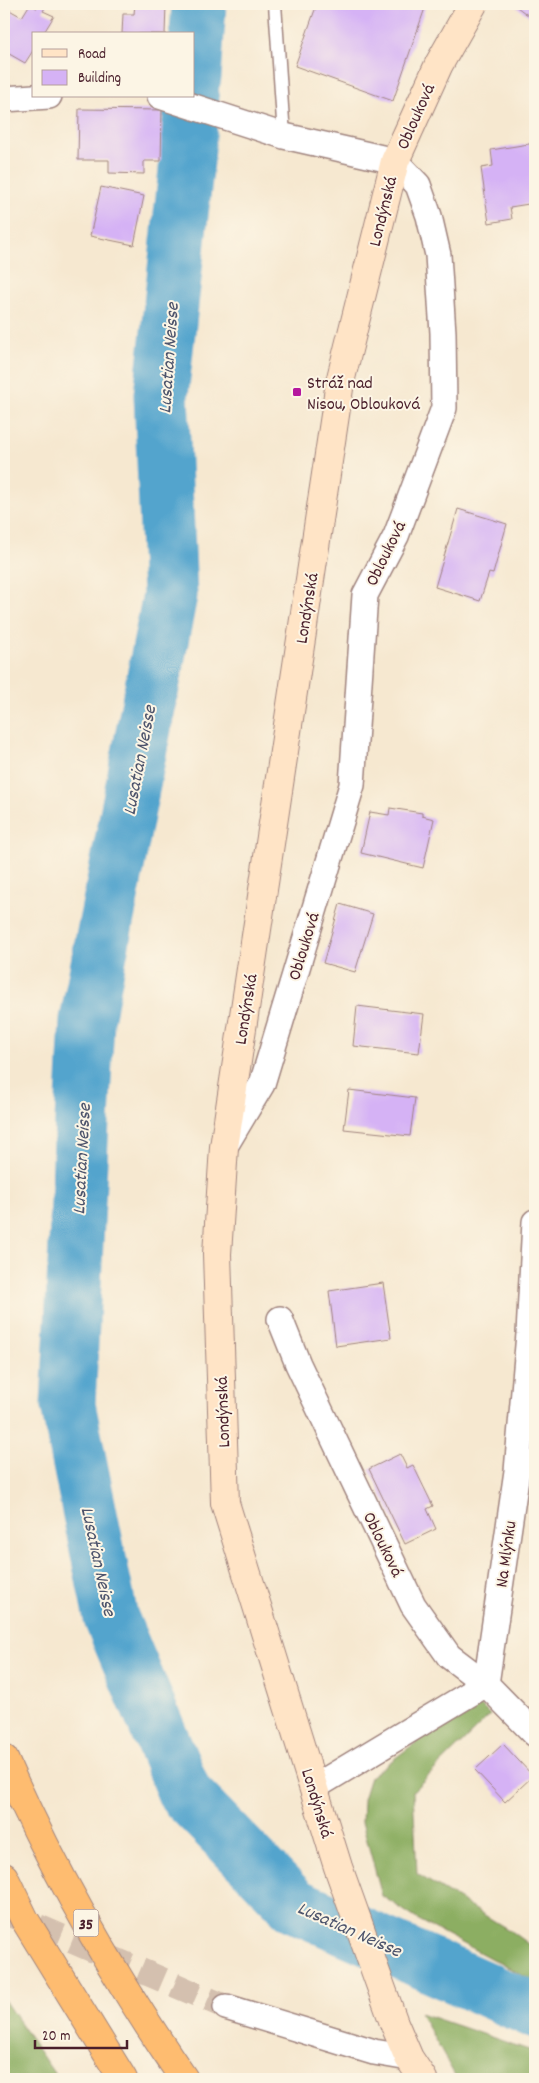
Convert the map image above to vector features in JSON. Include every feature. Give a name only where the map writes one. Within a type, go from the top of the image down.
[{"type":"highway","name":"35","points":[[4,1759],[60,1876],[101,1950],[147,2025],[184,2079]]},
{"type":"highway","points":[[4,1877],[30,1928],[123,2079]]},
{"type":"street","name":"Oblouková","points":[[224,1146],[262,1084],[352,784],[365,595],[396,536],[444,408],[443,333],[438,255],[429,216],[418,185],[395,160],[439,64],[473,4]]},
{"type":"street","points":[[4,99],[32,97]]},
{"type":"street","name":"Londýnská","points":[[166,98],[284,136],[395,160],[340,382],[224,1146],[217,1254],[225,1503],[338,1867],[381,1990],[416,2069]]},
{"type":"street","name":"Na Mlýnku","points":[[486,1684],[517,1471],[529,1334],[535,1222]]},
{"type":"street","name":"Oblouková","points":[[280,1319],[298,1364],[413,1605],[450,1656],[486,1684],[535,1734]]},
{"type":"street","points":[[313,1788],[486,1684]]},
{"type":"street","points":[[226,2006],[374,2052],[416,2069]]},
{"type":"lane","points":[[276,4],[284,136]]},
{"type":"green space","points":[[478,1703],[490,1715],[413,1791],[417,1874],[509,1930],[535,1949],[535,1982],[417,1919],[382,1896],[362,1822],[363,1799],[370,1777],[462,1708]]},
{"type":"green space","points":[[4,2000],[58,2079],[4,2079]]},
{"type":"green space","points":[[420,2013],[535,2052],[535,2079],[457,2079]]},
{"type":"building","points":[[30,4],[37,8],[31,4],[47,4],[43,11],[54,16],[44,32],[32,32],[32,52],[25,63],[4,51],[4,7],[22,17]]},
{"type":"building","points":[[135,4],[166,4],[165,32],[122,32],[123,14],[134,14]]},
{"type":"building","points":[[317,4],[414,4],[425,8],[393,101],[295,66]]},
{"type":"building","points":[[513,4],[535,4],[535,16],[533,19]]},
{"type":"building","points":[[79,109],[162,110],[161,161],[144,161],[144,174],[109,173],[109,160],[78,160]]},
{"type":"building","points":[[535,143],[535,203],[510,207],[512,219],[489,223],[481,168],[493,166],[491,150]]},
{"type":"building","points":[[101,187],[144,196],[134,245],[90,236]]},
{"type":"building","points":[[458,509],[507,524],[493,574],[489,573],[480,601],[435,587]]},
{"type":"building","points":[[390,808],[422,813],[422,816],[434,819],[423,868],[361,853],[370,812],[389,815]]},
{"type":"building","points":[[340,904],[373,914],[355,972],[323,963]]},
{"type":"building","points":[[357,1006],[424,1014],[419,1053],[353,1046]]},
{"type":"building","points":[[349,1090],[415,1098],[410,1136],[344,1129]]},
{"type":"building","points":[[383,1283],[391,1338],[336,1346],[329,1291]]},
{"type":"building","points":[[400,1454],[407,1468],[413,1465],[433,1506],[427,1509],[436,1529],[405,1544],[369,1469]]},
{"type":"building","points":[[503,1744],[533,1776],[505,1802],[475,1770]]},
{"type":"waterway","name":"Lusatian Neisse","points":[[195,62],[199,4]]},
{"type":"waterway","name":"Lusatian Neisse","points":[[192,98],[187,161],[161,395],[170,595],[87,1020],[68,1405],[111,1618],[185,1794],[294,1905],[535,2011]]},
{"type":"tunnel","points":[[4,1912],[226,2007]]},
{"type":"place","name":"Stráž nad Nisou, Oblouková","points":[[297,392]]}]
